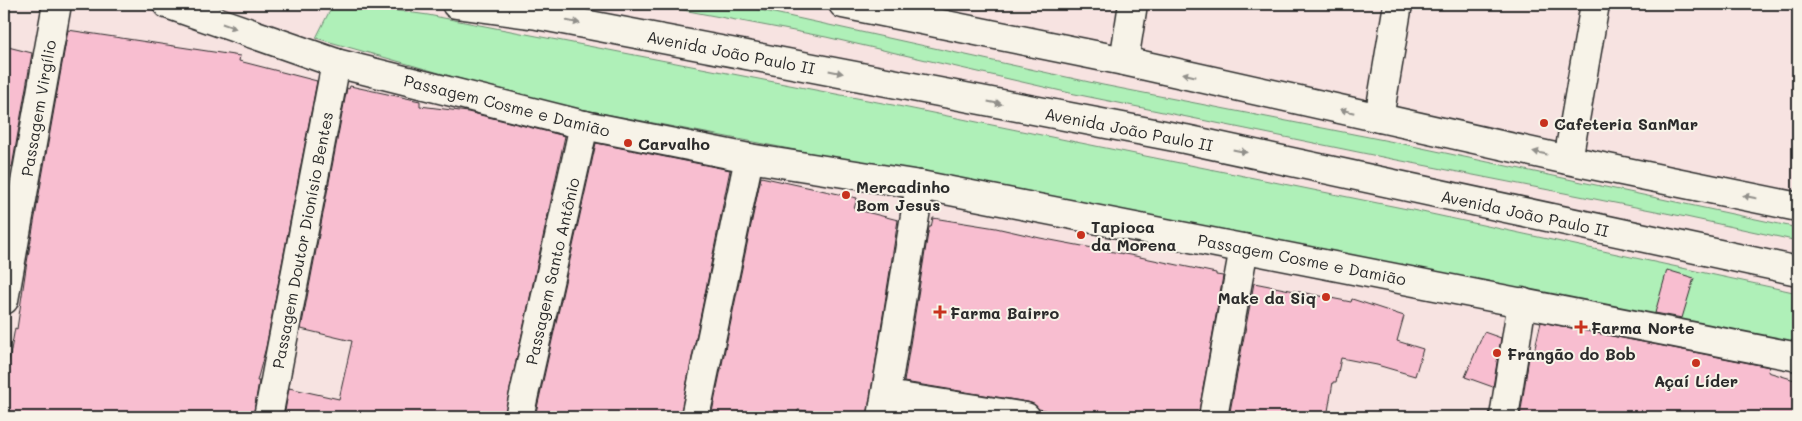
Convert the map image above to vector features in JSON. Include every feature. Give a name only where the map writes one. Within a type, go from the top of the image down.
[{"type":"street","name":"Passagem Virgílio","points":[[4,300],[57,4]]},
{"type":"street","name":"Passagem Cosme e Damião","points":[[167,4],[336,63],[584,125],[749,158],[920,185],[1798,357]]},
{"type":"street","name":"Avenida João Paulo II","points":[[456,4],[537,15],[1185,139],[1798,271]]},
{"type":"street","points":[[843,4],[1124,61],[1568,160],[1798,207]]},
{"type":"street","points":[[1124,61],[1133,4]]},
{"type":"street","points":[[1379,118],[1398,4]]},
{"type":"street","points":[[1568,160],[1596,4]]},
{"type":"street","name":"Passagem Doutor Dionísio Bentes","points":[[268,417],[336,63]]},
{"type":"street","name":"Passagem Santo Antônio","points":[[519,417],[584,125]]},
{"type":"street","points":[[695,417],[749,158]]},
{"type":"street","points":[[920,185],[884,406],[1026,417]]},
{"type":"street","points":[[1213,417],[1244,248]]},
{"type":"street","points":[[1504,417],[1522,302]]},
{"type":"green space","points":[[333,4],[348,4],[428,15],[898,106],[1422,212],[1798,293],[1798,345],[1546,293],[538,101],[316,38]]},
{"type":"green space","points":[[651,4],[733,4],[1103,85],[1389,141],[1798,228],[1798,241],[1070,93],[826,37]]},
{"type":"building","points":[[68,30],[240,56],[239,61],[317,81],[266,347],[257,381],[259,381],[253,417],[4,417],[4,388],[15,328],[17,329]]},
{"type":"building","points":[[4,46],[32,53],[12,167],[4,165]]},
{"type":"building","points":[[350,86],[420,101],[420,106],[468,112],[565,136],[504,417],[284,417],[289,388],[339,399],[352,341],[301,329],[347,88],[349,89]]},
{"type":"building","points":[[596,143],[730,170],[680,417],[535,417]]},
{"type":"building","points":[[761,177],[857,198],[854,209],[898,220],[867,417],[798,410],[797,417],[711,417]]},
{"type":"building","points":[[933,218],[996,228],[1223,276],[1198,417],[1079,417],[1039,409],[1028,402],[904,382],[929,227],[931,227]]},
{"type":"building","points":[[1667,270],[1694,278],[1682,318],[1655,313]]},
{"type":"building","points":[[1254,283],[1351,302],[1352,299],[1404,316],[1397,341],[1423,349],[1415,376],[1377,365],[1341,358],[1336,382],[1333,382],[1327,417],[1229,417]]},
{"type":"building","points":[[1541,322],[1769,367],[1768,372],[1798,381],[1798,417],[1520,417],[1530,350],[1534,352]]},
{"type":"building","points":[[1484,332],[1501,338],[1493,387],[1465,377]]},
{"type":"place","name":"Cafeteria SanMar","points":[[1544,123]]},
{"type":"place","name":"Carvalho","points":[[628,143]]},
{"type":"place","name":"Mercadinho Bom Jesus","points":[[846,195]]},
{"type":"place","name":"Tapioca da Morena","points":[[1081,235]]},
{"type":"place","name":"Make da Siq","points":[[1326,297]]},
{"type":"place","name":"Farma Bairro","points":[[940,312]]},
{"type":"place","name":"Farma Norte","points":[[1581,327]]},
{"type":"place","name":"Frangão do Bob","points":[[1497,353]]},
{"type":"place","name":"Açaí Líder","points":[[1696,363]]}]
